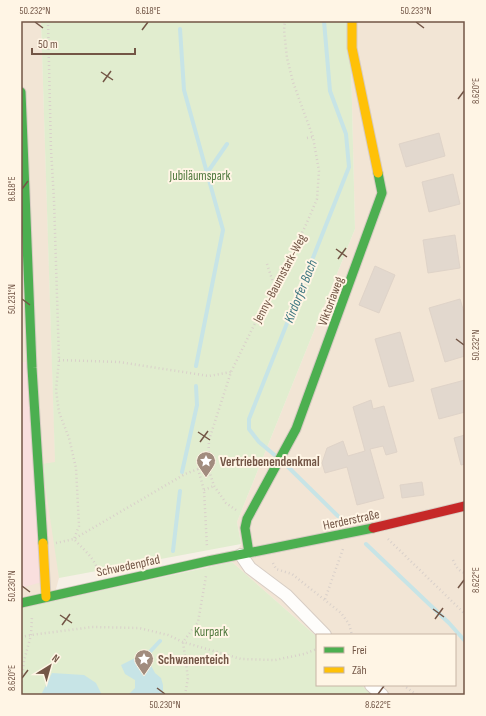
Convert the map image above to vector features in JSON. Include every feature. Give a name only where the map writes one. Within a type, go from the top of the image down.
[{"type":"street","name":"Viktoriaweg","points":[[245,554],[245,528],[247,519],[296,430],[382,193],[352,48],[352,21]]},
{"type":"street","points":[[21,92],[22,161],[31,357],[46,597]]},
{"type":"street","name":"Herderstraße","points":[[245,554],[380,526],[465,506]]},
{"type":"street","points":[[245,554],[250,568],[286,595],[324,634]]},
{"type":"street","name":"Schwedenpfad","points":[[21,603],[245,554]]},
{"type":"street","points":[[372,686],[382,695]]},
{"type":"path","points":[[48,21],[50,150],[54,200],[59,360],[56,390],[59,412],[69,438],[76,468],[79,526],[74,539]]},
{"type":"path","name":"Jenny-Baumstark-Weg","points":[[247,519],[226,503],[214,486],[208,467],[209,440],[231,372],[274,285],[305,227],[317,199],[319,171],[313,136],[293,82],[287,58],[284,30],[285,21]]},
{"type":"path","points":[[307,138],[313,136]]},
{"type":"path","points":[[267,264],[274,285]]},
{"type":"path","points":[[59,360],[119,362],[209,376],[231,372]]},
{"type":"path","points":[[74,539],[185,474],[198,468],[208,467]]},
{"type":"path","points":[[185,695],[188,678],[183,642],[198,622],[208,561],[204,490],[198,468]]},
{"type":"path","points":[[204,490],[214,486]]},
{"type":"path","points":[[380,526],[390,542],[428,576],[465,614]]},
{"type":"path","points":[[74,539],[98,568],[100,585]]},
{"type":"path","points":[[325,599],[344,547]]},
{"type":"path","points":[[273,548],[272,561],[276,569],[292,574],[325,599],[341,613],[350,624],[352,634]]},
{"type":"path","points":[[453,560],[456,567],[465,574]]},
{"type":"path","points":[[21,638],[31,635],[92,627],[139,628],[168,635],[183,642],[241,659],[275,660],[304,654],[316,649]]},
{"type":"path","points":[[21,686],[24,660],[31,635]]},
{"type":"path","points":[[404,686],[417,695]]},
{"type":"shaded area","points":[[21,21],[41,21],[59,578],[53,600],[21,608]]},
{"type":"shaded area","points":[[350,21],[465,21],[465,695],[373,695],[362,686],[456,686],[456,634],[316,634],[316,636],[232,562],[241,544],[237,522],[355,229]]},
{"type":"shaded area","points":[[21,362],[28,362],[42,582],[21,588]]},
{"type":"green space","name":"Jubiläumspark","points":[[41,21],[350,21],[355,229],[237,522],[241,544],[59,578],[42,464],[55,462]]},
{"type":"green space","name":"Kurpark","points":[[232,562],[316,636],[316,686],[362,686],[373,695],[21,695],[21,608]]},
{"type":"water","name":"Schwanenteich","points":[[146,656],[155,673],[161,678],[163,695],[128,695],[135,688],[135,680],[125,674],[121,665],[133,659]]},
{"type":"water","points":[[52,673],[84,675],[96,683],[102,695],[41,695]]},
{"type":"building","points":[[439,133],[445,156],[406,167],[399,144]]},
{"type":"building","points":[[453,174],[460,204],[429,212],[422,182]]},
{"type":"building","points":[[455,235],[460,268],[428,273],[423,240]]},
{"type":"building","points":[[375,266],[395,275],[379,313],[359,305]]},
{"type":"building","points":[[460,299],[465,316],[465,356],[445,362],[429,308]]},
{"type":"building","points":[[400,332],[414,381],[389,387],[375,339]]},
{"type":"building","points":[[465,380],[465,412],[439,419],[431,389]]},
{"type":"building","points":[[371,400],[373,409],[384,406],[397,452],[386,455],[383,446],[370,449],[384,498],[357,505],[347,467],[325,473],[322,463],[327,448],[343,441],[348,456],[365,451],[353,407]]},
{"type":"building","points":[[465,435],[465,464],[461,465],[454,438]]},
{"type":"building","points":[[422,482],[424,495],[402,498],[400,485]]},
{"type":"waterway","name":"Kirdorfer Bach","points":[[277,457],[259,442],[249,429],[249,419],[349,167],[346,134],[330,91],[324,21]]},
{"type":"waterway","name":"Kirdorfer Bach","points":[[180,29],[184,90],[207,173]]},
{"type":"waterway","name":"Kirdorfer Bach","points":[[196,366],[223,230],[207,173],[227,144]]},
{"type":"waterway","name":"Kirdorfer Bach","points":[[182,472],[197,405],[196,386]]},
{"type":"waterway","name":"Kirdorfer Bach","points":[[283,462],[345,523]]},
{"type":"waterway","name":"Kirdorfer Bach","points":[[173,551],[180,491]]},
{"type":"waterway","name":"Kirdorfer Bach","points":[[366,544],[449,623],[465,641]]},
{"type":"waterway","name":"Kirdorfer Bach","points":[[146,656],[160,641]]},
{"type":"traffic: fast","points":[[21,92],[32,368],[43,543]]},
{"type":"traffic: fast","points":[[249,553],[245,528],[247,519],[296,429],[382,193],[378,173]]},
{"type":"traffic: fast","points":[[21,603],[208,561],[373,528]]},
{"type":"traffic: slow","points":[[352,21],[352,48],[378,173]]},
{"type":"traffic: slow","points":[[43,543],[46,597]]},
{"type":"traffic: jam","points":[[373,528],[465,506]]},
{"type":"place","name":"Vertriebenendenkmal","points":[[206,478]]},
{"type":"place","name":"Schwanenteich","points":[[144,676]]}]
